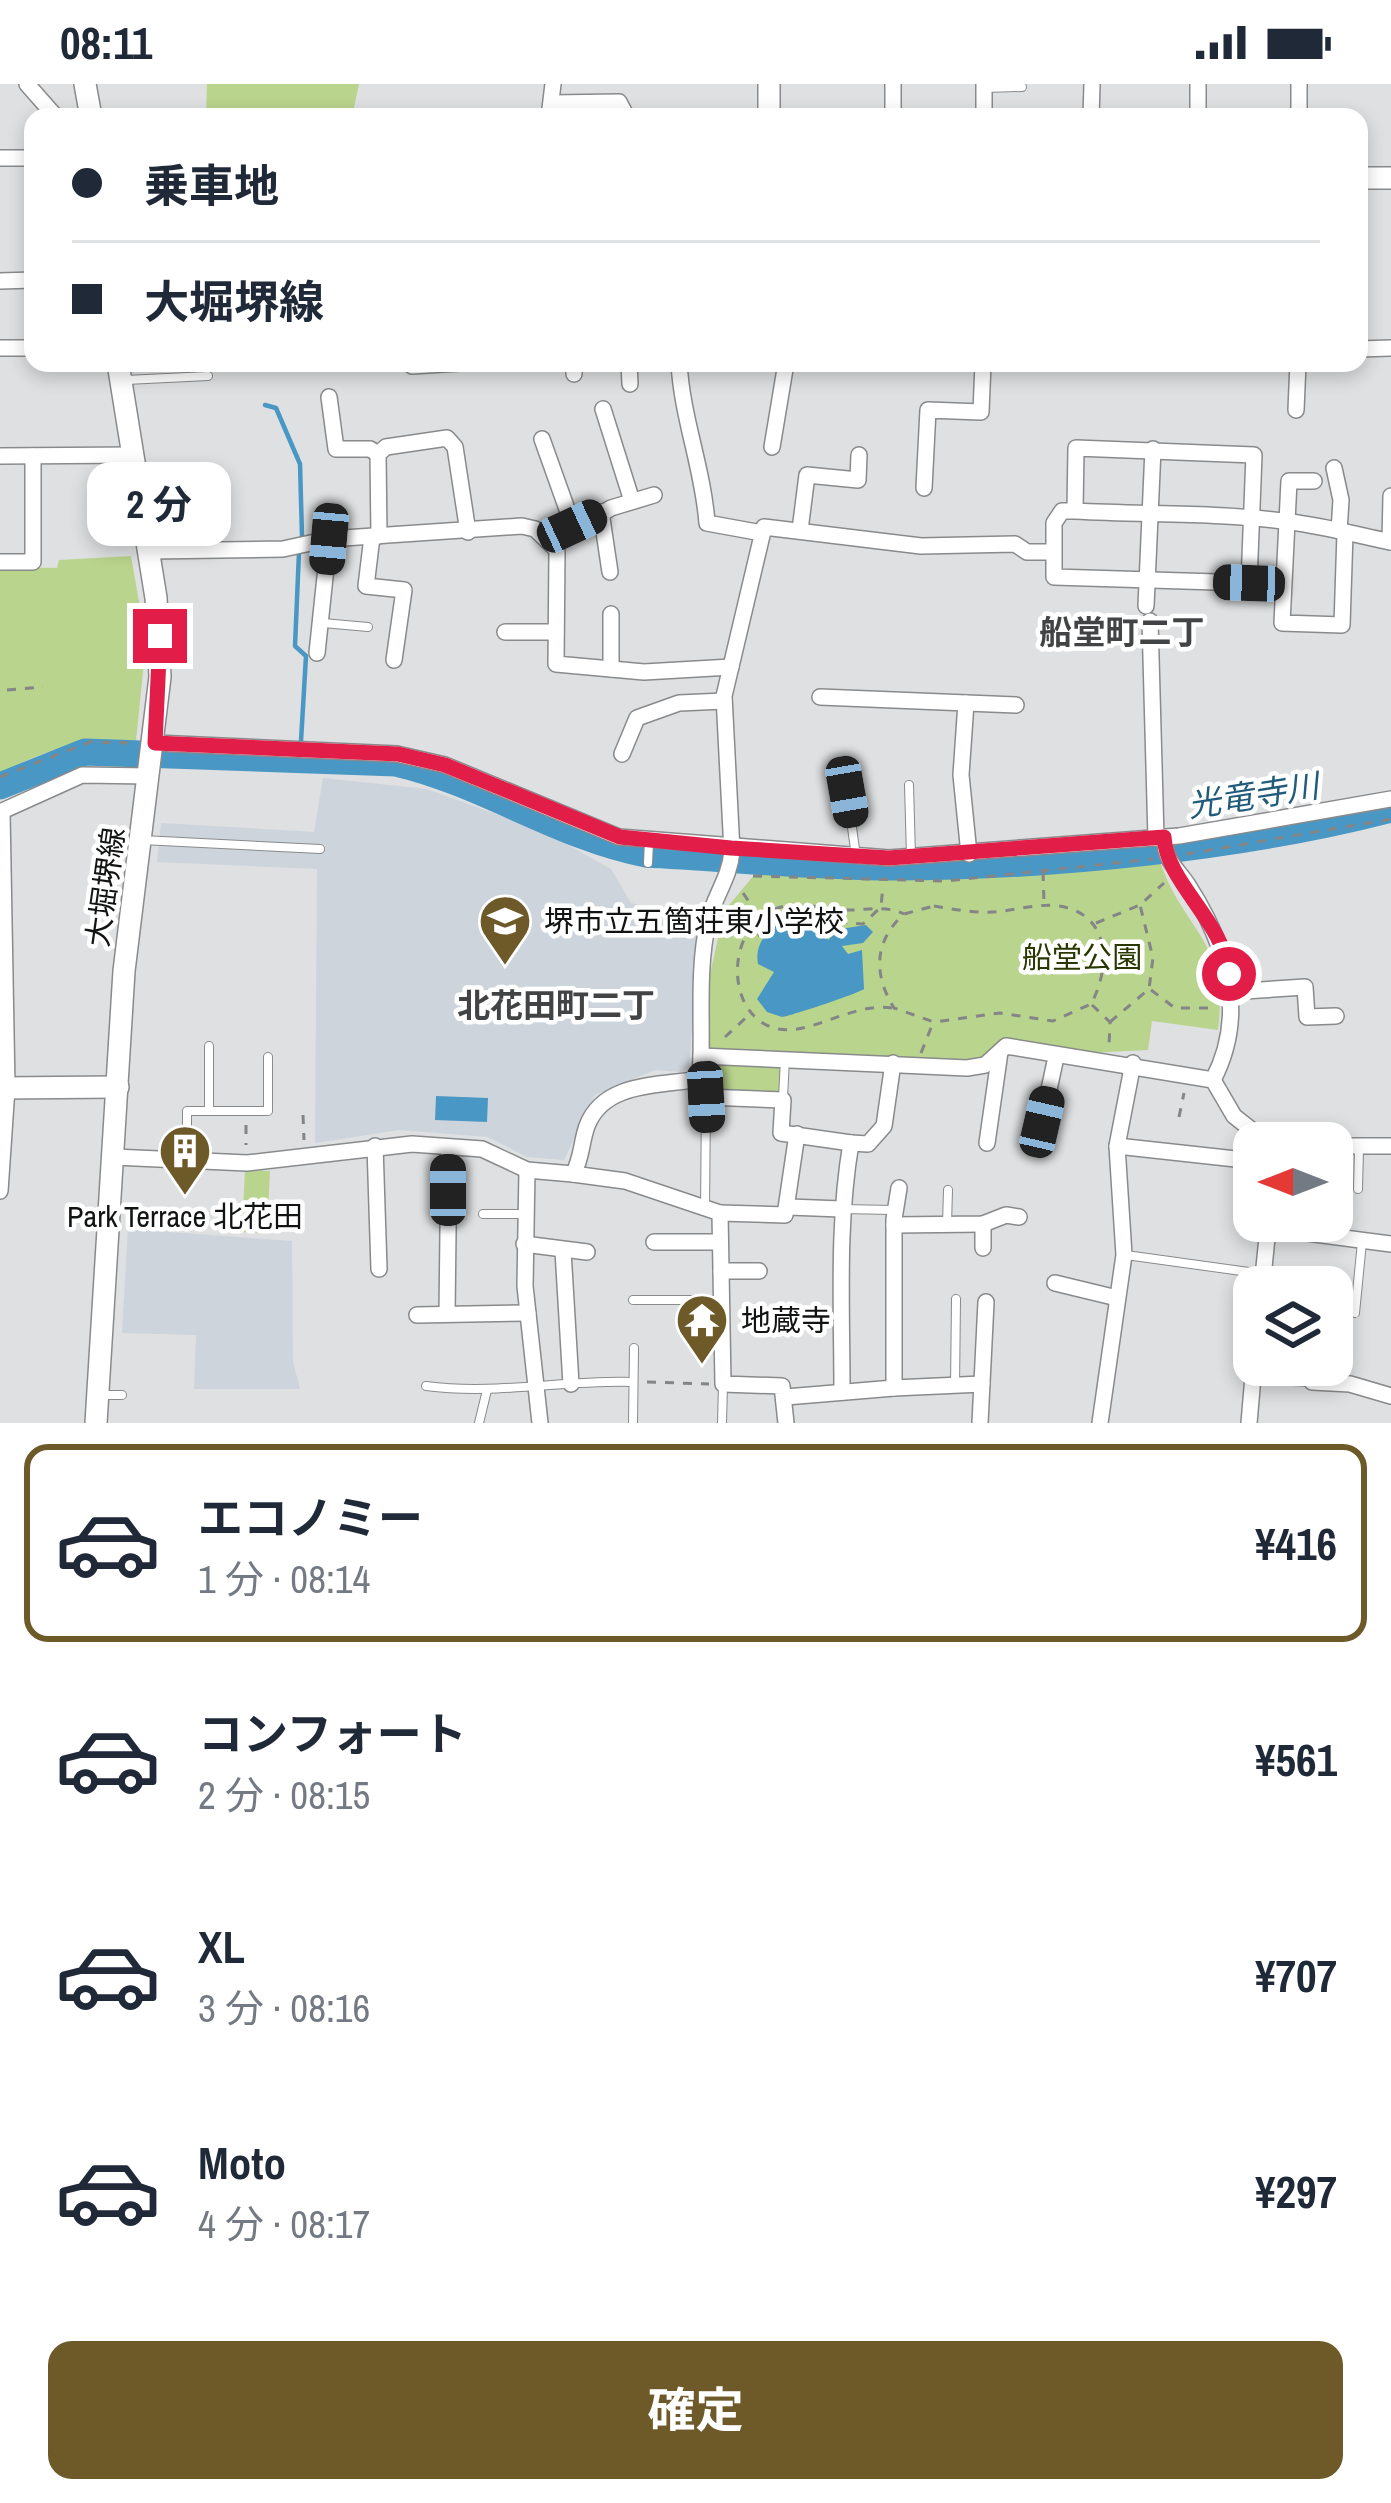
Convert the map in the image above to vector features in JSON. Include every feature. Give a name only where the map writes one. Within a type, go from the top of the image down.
[{"type":"main road","name":"大堀堺線","points":[[96,1423],[124,971],[142,840],[160,636],[120,372]]},
{"type":"main road","points":[[4,1088],[118,1087]]},
{"type":"street","points":[[27,84],[48,108]]},
{"type":"street","points":[[568,108],[620,102],[623,108]]},
{"type":"street","points":[[629,372],[630,384]]},
{"type":"street","points":[[680,372],[681,404],[705,487],[707,523],[762,533]]},
{"type":"street","points":[[772,447],[784,372]]},
{"type":"street","points":[[924,488],[928,410],[981,412],[983,372]]},
{"type":"street","points":[[1296,410],[1298,372]]},
{"type":"street","points":[[329,397],[336,449],[370,448],[379,454]]},
{"type":"street","points":[[603,409],[632,501]]},
{"type":"street","points":[[394,660],[404,590],[366,586],[376,537],[379,454],[386,447],[447,438],[455,447],[468,532]]},
{"type":"street","points":[[542,440],[572,526]]},
{"type":"street","points":[[1075,511],[1076,448],[1254,455],[1252,519],[1249,583],[1054,577],[1054,523],[1062,511],[1075,511],[1150,515],[1252,519],[1288,521],[1390,542],[1391,496]]},
{"type":"street","points":[[1153,449],[1148,614],[1162,838],[1169,862],[1227,957],[1228,1000],[1213,1080],[1242,1122]]},
{"type":"street","points":[[0,456],[135,455]]},
{"type":"street","points":[[800,530],[807,475],[858,480],[860,455]]},
{"type":"street","points":[[0,562],[33,562],[33,456]]},
{"type":"street","points":[[1314,481],[1289,481],[1282,623],[1342,625],[1341,500],[1334,468]]},
{"type":"street","points":[[552,543],[572,526],[654,495]]},
{"type":"street","points":[[602,512],[610,572]]},
{"type":"street","points":[[149,550],[283,549],[329,539],[522,526],[557,550],[556,664],[611,669],[730,667]]},
{"type":"street","points":[[893,1063],[884,1126],[868,1144],[781,1132],[783,1100],[706,1097],[700,1079],[700,985],[708,919],[730,869],[724,701],[762,533],[764,527],[921,546],[1015,544],[1027,551],[1053,551]]},
{"type":"street","points":[[317,653],[329,539]]},
{"type":"street","points":[[611,614],[611,669]]},
{"type":"street","points":[[505,632],[556,632]]},
{"type":"street","points":[[820,697],[1016,704]]},
{"type":"street","points":[[622,754],[637,718],[679,703],[724,701]]},
{"type":"street","points":[[965,703],[962,775],[969,854]]},
{"type":"street","points":[[0,1191],[4,1088],[1,812],[82,775],[150,755],[398,754],[445,765],[620,837],[856,856],[969,854],[1162,838],[1391,799]]},
{"type":"street","points":[[1228,1000],[1305,987],[1307,1017],[1336,1016]]},
{"type":"street","points":[[701,1056],[967,1068],[985,1064],[1006,1046],[1056,1057],[1133,1063],[1213,1080]]},
{"type":"street","points":[[987,1143],[1000,1052]]},
{"type":"street","points":[[1042,1122],[1056,1057]]},
{"type":"street","points":[[1100,1423],[1124,1255],[1117,1147],[1133,1063]]},
{"type":"street","points":[[573,1174],[588,1122],[605,1101],[656,1082],[700,1079]]},
{"type":"street","points":[[114,1157],[247,1162],[304,1160],[375,1146],[482,1149],[527,1170],[626,1181],[712,1212],[785,1215],[797,1134]]},
{"type":"street","points":[[842,1392],[841,1209],[850,1143]]},
{"type":"street","points":[[1353,1145],[1391,1146]]},
{"type":"street","points":[[375,1146],[380,1269]]},
{"type":"street","points":[[1117,1147],[1233,1160]]},
{"type":"street","points":[[447,1314],[449,1149]]},
{"type":"street","points":[[527,1170],[522,1214],[540,1423]]},
{"type":"street","points":[[894,1388],[899,1189]]},
{"type":"street","points":[[789,1207],[841,1209]]},
{"type":"street","points":[[712,1212],[720,1242],[723,1384],[782,1386],[786,1423]]},
{"type":"street","points":[[895,1217],[946,1225],[1019,1217]]},
{"type":"street","points":[[983,1224],[983,1248]]},
{"type":"street","points":[[1353,1239],[1391,1244]]},
{"type":"street","points":[[654,1242],[720,1242]]},
{"type":"street","points":[[524,1244],[587,1252]]},
{"type":"street","points":[[563,1250],[571,1384]]},
{"type":"street","points":[[721,1271],[759,1271]]},
{"type":"street","points":[[1055,1283],[1117,1298]]},
{"type":"street","points":[[980,1423],[986,1302]]},
{"type":"street","points":[[417,1315],[528,1313]]},
{"type":"street","points":[[786,1397],[982,1384]]},
{"type":"street","points":[[1353,1385],[1391,1396]]},
{"type":"street","points":[[1249,1423],[1252,1386]]},
{"type":"lane","points":[[984,86],[1022,87]]},
{"type":"lane","points":[[120,372],[208,376]]},
{"type":"lane","points":[[322,623],[368,627]]},
{"type":"lane","points":[[908,785],[911,857]]},
{"type":"lane","points":[[847,792],[856,856]]},
{"type":"lane","points":[[142,840],[320,848]]},
{"type":"lane","points":[[648,862],[649,840]]},
{"type":"lane","points":[[209,1046],[209,1111]]},
{"type":"lane","points":[[187,1160],[187,1111],[268,1111],[268,1057]]},
{"type":"lane","points":[[783,1100],[786,1057]]},
{"type":"lane","points":[[706,1097],[712,1212]]},
{"type":"lane","points":[[1358,1189],[1359,1145]]},
{"type":"lane","points":[[946,1225],[948,1190]]},
{"type":"lane","points":[[841,1209],[895,1217]]},
{"type":"lane","points":[[483,1214],[522,1214]]},
{"type":"lane","points":[[1355,1313],[1362,1241]]},
{"type":"lane","points":[[1124,1255],[1233,1275]]},
{"type":"lane","points":[[956,1299],[956,1389]]},
{"type":"lane","points":[[633,1300],[722,1300]]},
{"type":"lane","points":[[633,1423],[634,1348]]},
{"type":"lane","points":[[426,1386],[539,1390],[632,1382]]},
{"type":"lane","points":[[722,1423],[723,1384]]},
{"type":"lane","points":[[479,1423],[487,1390]]},
{"type":"lane","points":[[98,1395],[122,1395]]},
{"type":"path","points":[[7,690],[44,687]]},
{"type":"path","points":[[0,777],[90,742],[150,755]]},
{"type":"path","points":[[753,876],[883,883],[1169,862],[1391,819]]},
{"type":"path","points":[[1095,923],[1140,905],[1169,862]]},
{"type":"path","points":[[1043,871],[1044,906]]},
{"type":"path","points":[[758,936],[776,922],[780,928],[804,919],[845,926],[867,921],[881,908],[883,883]]},
{"type":"path","points":[[743,893],[767,928]]},
{"type":"path","points":[[801,904],[881,908],[904,914],[934,906],[991,912],[1044,906],[1072,910],[1095,923],[1106,961],[1091,1004],[1053,1021],[1000,1013],[934,1022],[894,1008],[850,1009],[790,1030],[750,1014],[740,988],[738,958],[748,931],[760,918],[801,904]]},
{"type":"path","points":[[1108,1061],[1110,1022],[1149,988],[1153,958],[1140,905]]},
{"type":"path","points":[[894,1008],[881,982],[879,959],[888,930],[904,914]]},
{"type":"path","points":[[1149,988],[1175,1008],[1228,1000]]},
{"type":"path","points":[[1091,1004],[1110,1022]]},
{"type":"path","points":[[725,1037],[750,1014]]},
{"type":"path","points":[[918,1064],[934,1022]]},
{"type":"path","points":[[1179,1118],[1188,1074]]},
{"type":"path","points":[[246,1111],[247,1162]]},
{"type":"path","points":[[303,1115],[304,1160]]},
{"type":"path","points":[[632,1382],[723,1384]]},
{"type":"shaded area","name":"堺市立五箇荘東小学校","points":[[323,778],[427,789],[545,832],[611,869],[631,903],[648,908],[648,919],[700,924],[689,1067],[681,1072],[655,1070],[595,1095],[564,1160],[527,1157],[488,1137],[399,1130],[315,1143],[317,869],[157,862],[161,823],[314,832]]},
{"type":"shaded area","points":[[128,1229],[292,1241],[293,1362],[300,1389],[194,1389],[196,1335],[122,1333]]},
{"type":"green space","points":[[207,84],[359,84],[354,108],[206,108]]},
{"type":"green space","points":[[131,556],[146,642],[136,741],[66,747],[0,773],[0,567],[57,568],[59,560]]},
{"type":"green space","name":"船堂公園","points":[[1158,855],[1217,974],[1218,1030],[1152,1021],[1148,1050],[1088,1053],[1012,1039],[971,1062],[706,1051],[709,979],[724,911],[755,874],[950,876]]},
{"type":"green space","points":[[783,1061],[780,1094],[714,1088],[710,1062]]},
{"type":"green space","points":[[245,1170],[270,1171],[267,1233],[242,1232]]},
{"type":"water","points":[[803,916],[832,927],[825,932],[828,940],[840,929],[866,925],[873,932],[863,943],[842,946],[848,954],[862,950],[864,989],[782,1017],[767,1012],[757,999],[774,972],[758,964],[757,955],[769,931]]},
{"type":"water","points":[[436,1096],[488,1098],[487,1122],[435,1120]]},
{"type":"waterway","points":[[265,405],[276,408],[300,464],[302,536]]},
{"type":"waterway","points":[[299,552],[295,646],[306,656],[301,741]]},
{"type":"waterway","name":"光竜寺川","points":[[0,786],[85,752],[396,763],[459,783],[582,835],[646,854],[861,867],[1143,853],[1272,835],[1391,809]]},
{"type":"place","name":"堺市立五箇荘東小学校","points":[[505,967]]},
{"type":"place","name":"Park Terrace 北花田","points":[[185,1197]]},
{"type":"place","name":"地蔵寺","points":[[702,1366]]},
{"type":"district","name":"船堂町二丁","points":[[1122,632]]},
{"type":"district","name":"北花田町二丁","points":[[556,1005]]},
{"type":"route","points":[[160,636],[155,743],[398,754],[445,765],[620,837],[889,858],[1164,837],[1169,866],[1185,880],[1227,957],[1229,974]]}]
